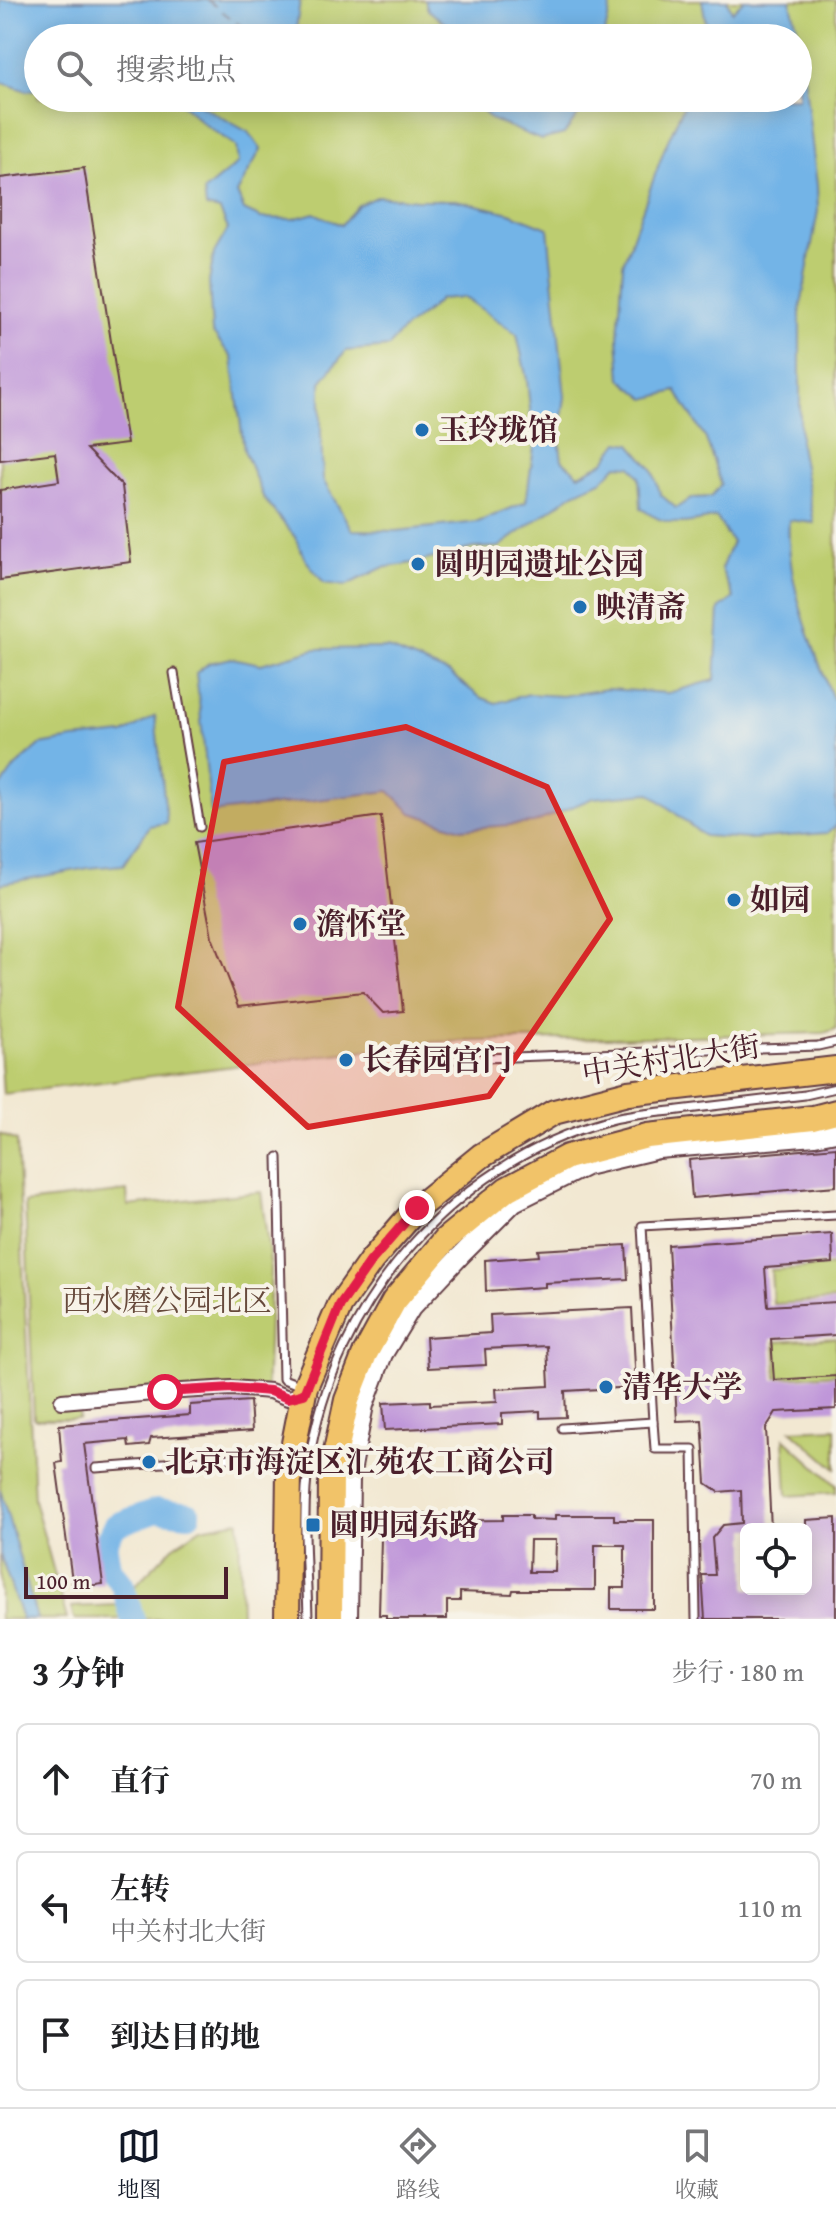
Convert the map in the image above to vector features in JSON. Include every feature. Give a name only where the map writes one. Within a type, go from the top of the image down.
[{"type":"main road","name":"中关村北大街","points":[[287,1619],[289,1469],[304,1391],[340,1305],[371,1261],[417,1208],[481,1156],[554,1112],[628,1093],[836,1069]]},
{"type":"main road","points":[[330,1619],[331,1474],[347,1400],[365,1354],[394,1301],[446,1239],[507,1189],[567,1157],[647,1136],[813,1118],[836,1112]]},
{"type":"street","points":[[348,1619],[350,1477],[364,1405],[383,1354],[411,1308],[514,1202],[586,1166],[658,1149],[836,1132]]},
{"type":"street","points":[[62,1401],[232,1388],[270,1391],[288,1398],[304,1391]]},
{"type":"lane","points":[[174,673],[200,827]]},
{"type":"lane","points":[[430,1060],[818,1046],[836,1042]]},
{"type":"lane","name":"中关村北大街","points":[[308,1619],[306,1484],[309,1459],[326,1393],[349,1337],[384,1276],[432,1222],[493,1173],[554,1138],[610,1120],[805,1095],[836,1088]]},
{"type":"lane","points":[[278,1157],[283,1379],[304,1391]]},
{"type":"lane","points":[[696,1619],[693,1449],[655,1449],[642,1226],[836,1215]]},
{"type":"lane","points":[[562,1428],[653,1422]]},
{"type":"lane","points":[[96,1468],[284,1454],[295,1439]]},
{"type":"highlighted area","points":[[406,727],[547,787],[610,919],[489,1096],[308,1127],[178,1007],[224,762]]},
{"type":"green space","name":"圆明园遗址公园","points":[[0,0],[836,0],[836,1029],[824,1033],[434,1042],[3,1094],[0,1046]]},
{"type":"green space","points":[[0,1134],[17,1141],[34,1500],[67,1619],[0,1619]]},
{"type":"green space","name":"西水磨公园北区","points":[[127,1191],[128,1206],[261,1192],[271,1269],[266,1397],[80,1402],[79,1419],[34,1419],[25,1203]]},
{"type":"green space","points":[[836,1266],[836,1300],[773,1304],[771,1270]]},
{"type":"green space","points":[[836,1338],[836,1374],[777,1378],[775,1342]]},
{"type":"green space","points":[[836,1428],[836,1469],[791,1430]]},
{"type":"green space","points":[[784,1438],[836,1485],[836,1493],[787,1496]]},
{"type":"green space","points":[[239,1521],[241,1619],[74,1619],[71,1607],[116,1605],[173,1547],[201,1528]]},
{"type":"water","points":[[0,0],[300,0],[297,24],[24,24],[24,90],[0,82]]},
{"type":"water","points":[[425,0],[612,0],[607,24],[445,24],[428,10]]},
{"type":"water","points":[[702,0],[727,0],[732,12],[744,0],[790,0],[796,24],[706,24]]},
{"type":"water","points":[[191,112],[212,112],[248,132],[261,149],[237,193],[244,210],[261,218],[293,219],[314,213],[341,225],[358,205],[378,196],[456,200],[510,213],[548,228],[565,397],[559,439],[562,460],[579,475],[604,462],[619,442],[631,444],[652,469],[661,495],[676,508],[692,498],[711,497],[721,484],[706,439],[676,391],[646,399],[621,379],[618,338],[623,264],[681,112],[808,112],[818,211],[800,311],[800,445],[814,523],[789,520],[789,542],[802,611],[836,701],[836,826],[827,833],[749,839],[704,836],[650,793],[593,798],[534,823],[461,829],[412,813],[389,791],[211,813],[196,673],[209,663],[232,658],[261,664],[315,649],[387,648],[449,673],[480,697],[496,703],[529,694],[562,696],[607,689],[668,693],[715,680],[719,609],[734,598],[721,569],[732,542],[716,517],[677,523],[650,515],[641,508],[639,477],[631,466],[617,465],[603,480],[574,493],[499,547],[473,548],[382,568],[345,586],[324,583],[305,559],[295,537],[264,499],[244,450],[232,358],[212,332],[209,282],[214,253],[228,229],[220,210],[206,207],[204,191],[238,163],[236,146]],"holes":[[[464,297],[517,334],[527,380],[534,447],[526,502],[478,522],[396,531],[352,530],[323,480],[321,434],[321,382],[346,351],[389,347],[399,334],[440,299]]]},
{"type":"water","points":[[484,112],[580,112],[564,134],[541,140],[490,119]]},
{"type":"water","points":[[155,716],[167,823],[150,826],[123,865],[0,884],[0,788],[15,767],[40,745],[124,734]]},
{"type":"water","points":[[0,1490],[37,1619],[22,1619],[0,1554]]},
{"type":"building","points":[[84,168],[127,444],[86,449],[122,486],[131,562],[0,580],[0,490],[59,481],[55,453],[0,460],[0,178]]},
{"type":"building","points":[[381,816],[403,1011],[383,1013],[363,992],[239,1006],[212,937],[194,843]]},
{"type":"building","points":[[836,1147],[836,1186],[692,1198],[689,1160]]},
{"type":"building","points":[[832,1234],[833,1263],[765,1268],[768,1306],[836,1302],[836,1335],[771,1339],[774,1380],[836,1376],[836,1409],[776,1412],[766,1428],[771,1523],[742,1523],[741,1490],[719,1492],[706,1483],[702,1420],[677,1421],[668,1245]]},
{"type":"building","points":[[626,1245],[628,1279],[545,1283],[545,1287],[486,1291],[485,1260],[539,1256],[538,1250]]},
{"type":"building","points":[[632,1308],[636,1387],[565,1391],[566,1417],[540,1418],[540,1411],[502,1413],[502,1424],[385,1430],[383,1403],[430,1401],[430,1405],[497,1402],[496,1389],[549,1386],[547,1346],[485,1349],[486,1365],[428,1368],[426,1337],[491,1333],[490,1315]]},
{"type":"building","points":[[250,1401],[252,1431],[151,1438],[149,1445],[129,1447],[128,1440],[84,1444],[103,1584],[73,1588],[56,1463],[62,1462],[59,1425],[190,1415],[190,1405]]},
{"type":"building","points":[[398,1513],[427,1514],[427,1521],[503,1520],[503,1515],[531,1515],[531,1519],[555,1520],[555,1515],[614,1515],[614,1520],[654,1520],[654,1609],[611,1609],[611,1588],[625,1588],[625,1545],[595,1545],[595,1590],[513,1590],[512,1594],[460,1592],[460,1601],[447,1601],[447,1619],[386,1619],[386,1615],[379,1615],[381,1538],[390,1538],[390,1524],[398,1524]],"holes":[[[530,1540],[556,1540],[555,1572],[529,1572]]]},
{"type":"building","points":[[836,1518],[836,1619],[705,1619],[702,1575],[715,1575],[712,1538],[723,1525],[740,1523],[740,1595],[812,1595],[812,1523],[806,1523],[806,1520]]},
{"type":"waterway","points":[[133,1619],[122,1584],[109,1568],[105,1543],[116,1525],[157,1510],[189,1514]]},
{"type":"ferry route","points":[[208,0],[238,24]]},
{"type":"place","name":"玉玲珑馆","points":[[422,430]]},
{"type":"place","name":"圆明园遗址公园","points":[[418,564]]},
{"type":"place","name":"映清斋","points":[[580,607]]},
{"type":"place","name":"如园","points":[[734,900]]},
{"type":"place","name":"澹怀堂","points":[[300,924]]},
{"type":"place","name":"长春园宫门","points":[[346,1060]]},
{"type":"place","name":"清华大学","points":[[606,1387]]},
{"type":"place","name":"北京市海淀区汇苑农工商公司","points":[[149,1462]]},
{"type":"place","name":"圆明园东路","points":[[313,1525]]},
{"type":"route","points":[[165,1392],[232,1388],[270,1391],[288,1398],[304,1394],[340,1305],[371,1261],[417,1208]]}]
